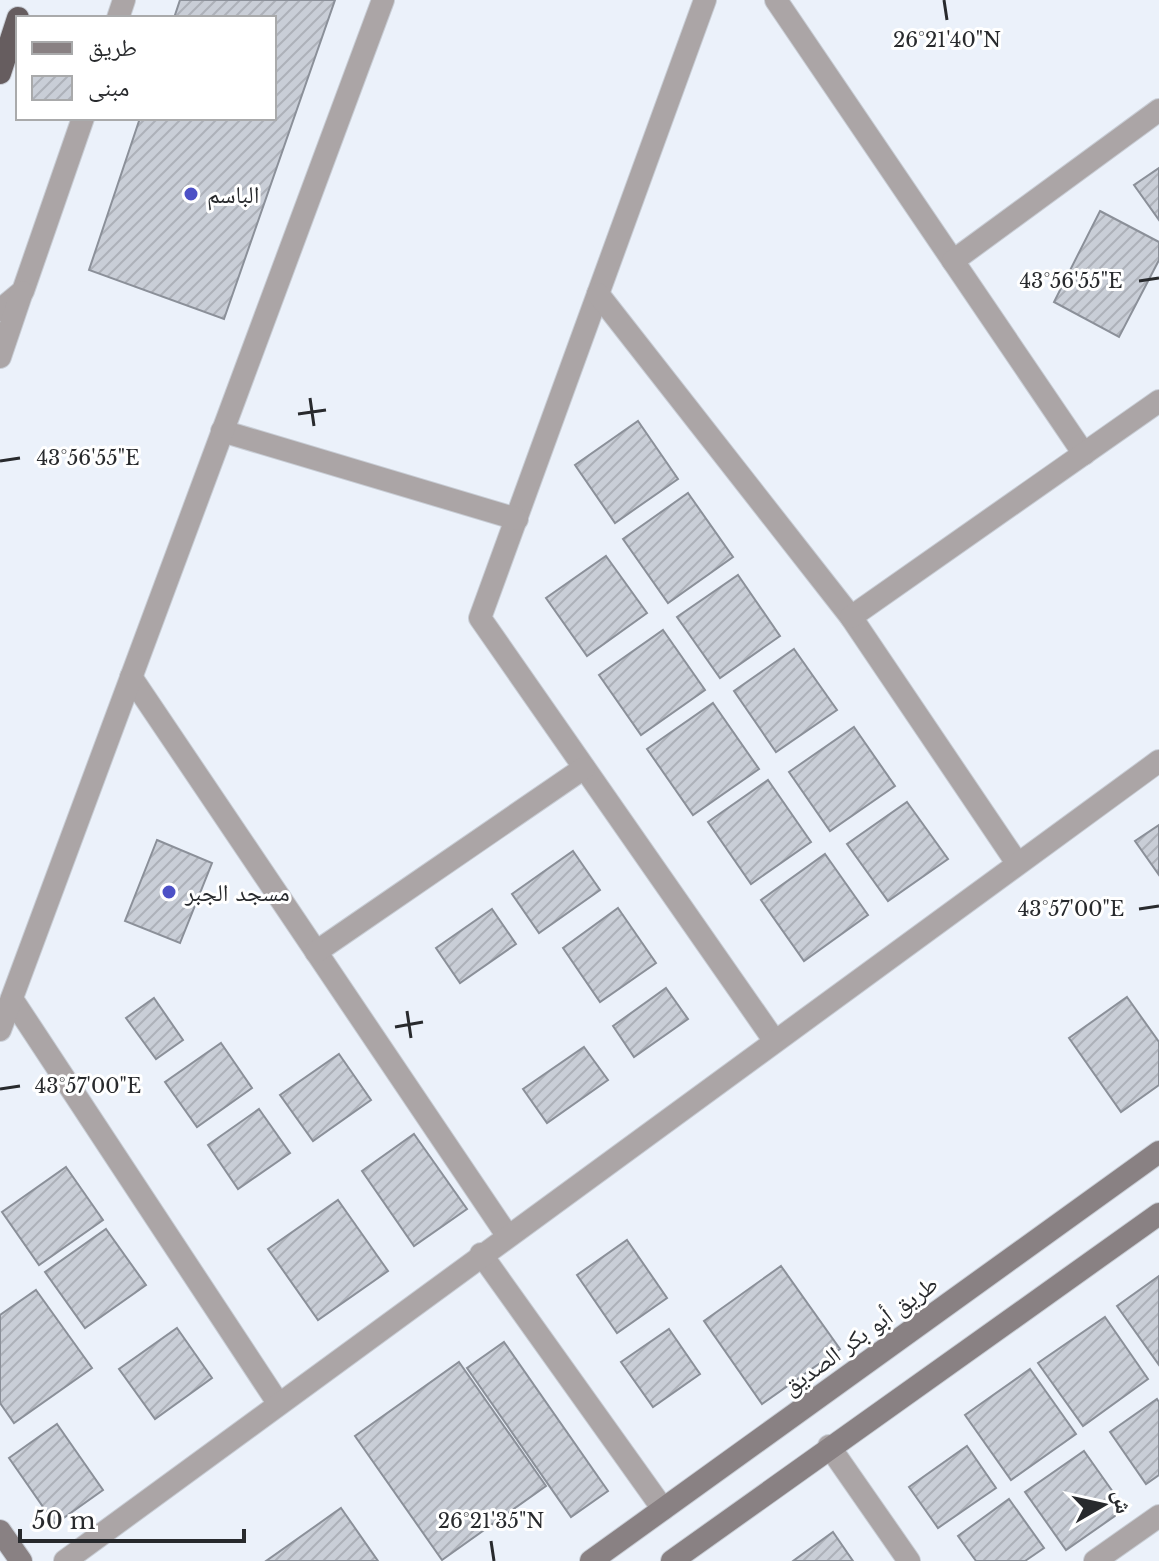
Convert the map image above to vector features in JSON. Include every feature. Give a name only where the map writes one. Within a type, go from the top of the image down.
[{"type":"highway","points":[[0,73],[16,24]]},
{"type":"main road","name":"طريق أبو بكر الصديق","points":[[591,1561],[1159,1152]]},
{"type":"main road","points":[[672,1561],[829,1446],[1159,1214]]},
{"type":"main road","points":[[0,1531],[21,1561]]},
{"type":"street","points":[[0,1030],[383,0]]},
{"type":"street","points":[[705,0],[480,618],[774,1040]]},
{"type":"street","points":[[776,0],[1084,454]]},
{"type":"street","points":[[953,261],[1159,110]]},
{"type":"street","points":[[0,357],[82,120]]},
{"type":"street","points":[[0,310],[23,291]]},
{"type":"street","points":[[598,294],[851,617],[1017,863]]},
{"type":"street","points":[[851,617],[1159,401]]},
{"type":"street","points":[[222,431],[517,519]]},
{"type":"street","points":[[131,677],[507,1235]]},
{"type":"street","points":[[65,1561],[1159,761]]},
{"type":"street","points":[[316,952],[584,768]]},
{"type":"street","points":[[12,999],[278,1403]]},
{"type":"street","points":[[481,1254],[663,1509]]},
{"type":"street","points":[[829,1446],[909,1561]]},
{"type":"street","points":[[1095,1561],[1159,1516]]},
{"type":"building","name":"الباسم","points":[[180,0],[335,0],[224,319],[89,270],[139,120],[276,120],[276,16],[175,16]]},
{"type":"building","points":[[1159,168],[1159,220],[1134,185]]},
{"type":"building","points":[[1100,211],[1159,242],[1159,260],[1119,337],[1054,302]]},
{"type":"building","points":[[638,421],[678,479],[615,523],[575,465]]},
{"type":"building","points":[[688,493],[733,557],[668,603],[623,539]]},
{"type":"building","points":[[606,556],[647,613],[587,656],[546,598]]},
{"type":"building","points":[[738,575],[780,636],[720,678],[677,617]]},
{"type":"building","points":[[663,630],[705,690],[641,735],[599,675]]},
{"type":"building","points":[[794,649],[837,710],[776,752],[734,691]]},
{"type":"building","points":[[713,703],[759,769],[693,815],[647,749]]},
{"type":"building","points":[[854,727],[895,786],[830,831],[789,772]]},
{"type":"building","points":[[768,780],[811,842],[751,884],[708,822]]},
{"type":"building","points":[[907,802],[948,859],[888,901],[847,844]]},
{"type":"building","points":[[1159,825],[1159,875],[1135,841]]},
{"type":"building","name":"مسجد الجبر","points":[[157,840],[212,863],[180,943],[125,921]]},
{"type":"building","points":[[573,851],[600,890],[539,933],[512,894]]},
{"type":"building","points":[[825,854],[868,915],[804,961],[761,900]]},
{"type":"building","points":[[618,908],[656,963],[600,1002],[563,948]]},
{"type":"building","points":[[492,909],[516,944],[460,983],[436,948]]},
{"type":"building","points":[[666,988],[688,1019],[634,1057],[613,1026]]},
{"type":"building","points":[[1127,997],[1159,1042],[1159,1085],[1121,1112],[1069,1038]]},
{"type":"building","points":[[154,998],[183,1040],[156,1059],[126,1018]]},
{"type":"building","points":[[221,1043],[252,1088],[197,1127],[165,1082]]},
{"type":"building","points":[[584,1047],[608,1080],[547,1123],[523,1089]]},
{"type":"building","points":[[339,1054],[371,1100],[313,1141],[280,1095]]},
{"type":"building","points":[[259,1109],[290,1153],[238,1189],[208,1145]]},
{"type":"building","points":[[414,1134],[467,1209],[414,1246],[362,1171]]},
{"type":"building","points":[[66,1167],[103,1220],[39,1265],[2,1212]]},
{"type":"building","points":[[338,1200],[388,1271],[318,1320],[268,1249]]},
{"type":"building","points":[[106,1229],[146,1285],[85,1328],[45,1272]]},
{"type":"building","points":[[627,1240],[667,1298],[617,1333],[577,1275]]},
{"type":"building","points":[[781,1266],[840,1349],[762,1404],[704,1321]]},
{"type":"building","points":[[1159,1276],[1159,1365],[1117,1306]]},
{"type":"building","points":[[36,1290],[92,1368],[14,1423],[0,1403],[0,1315]]},
{"type":"building","points":[[1105,1317],[1148,1379],[1083,1426],[1038,1363]]},
{"type":"building","points":[[177,1328],[212,1378],[155,1419],[119,1369]]},
{"type":"building","points":[[669,1329],[700,1374],[653,1407],[621,1362]]},
{"type":"building","points":[[504,1342],[608,1491],[571,1517],[467,1368]]},
{"type":"building","points":[[459,1362],[546,1486],[442,1560],[355,1436]]},
{"type":"building","points":[[1030,1369],[1076,1434],[1011,1480],[965,1415]]},
{"type":"building","points":[[1157,1399],[1159,1475],[1146,1484],[1110,1432]]},
{"type":"building","points":[[57,1424],[103,1490],[55,1524],[9,1458]]},
{"type":"building","points":[[967,1446],[996,1488],[938,1528],[909,1487]]},
{"type":"building","points":[[1084,1451],[1125,1509],[1066,1550],[1025,1492]]},
{"type":"building","points":[[1009,1499],[1044,1548],[1025,1561],[976,1561],[958,1536]]},
{"type":"building","points":[[341,1508],[378,1561],[266,1561]]},
{"type":"building","points":[[833,1532],[853,1561],[793,1561]]},
{"type":"place","name":"الباسم","points":[[191,194]]},
{"type":"place","name":"مسجد الجبر","points":[[169,892]]}]
